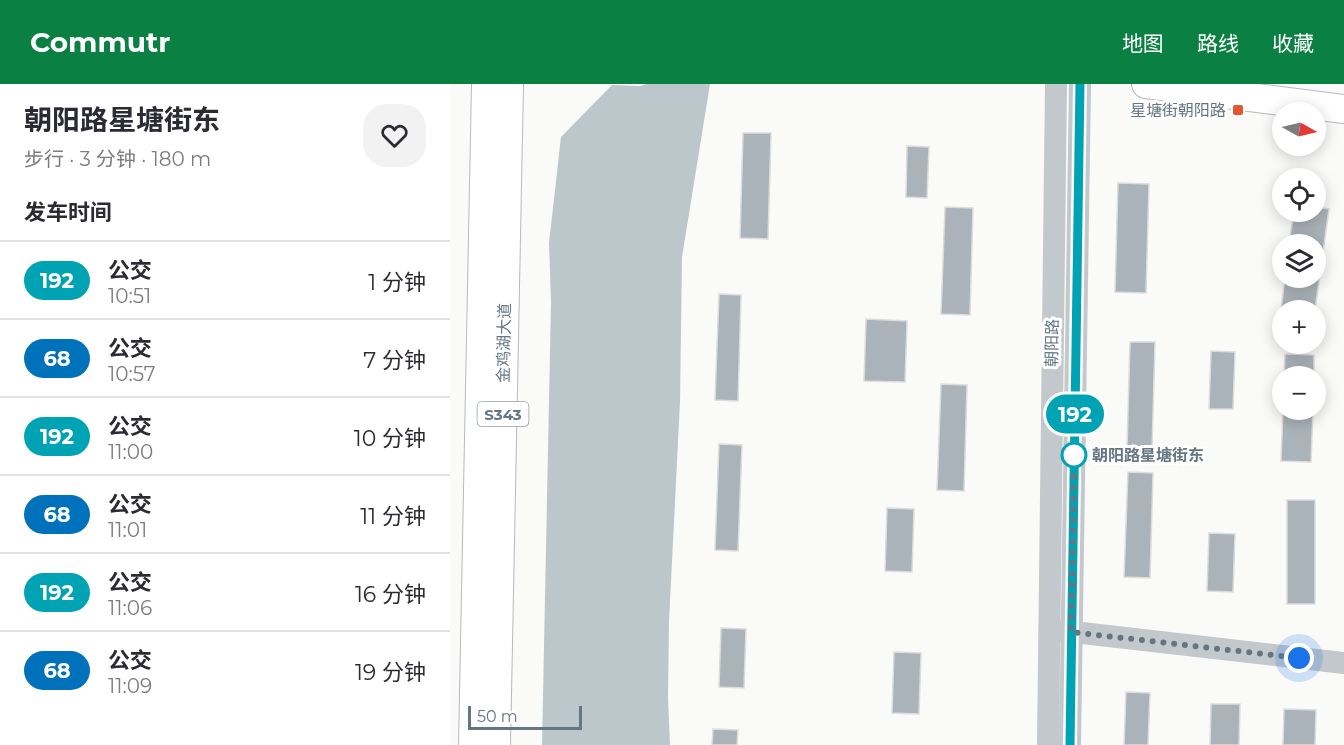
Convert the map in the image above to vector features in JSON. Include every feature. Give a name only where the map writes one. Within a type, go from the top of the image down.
[{"type":"main road","name":"金鸡湖大道","points":[[473,745],[486,84]]},
{"type":"main road","name":"金鸡湖大道","points":[[496,745],[509,84]]},
{"type":"main road","points":[[1146,84],[1344,109]]},
{"type":"street","name":"朝阳路","points":[[1048,745],[1056,84]]},
{"type":"street","name":"朝阳路","points":[[1070,745],[1080,84]]},
{"type":"street","points":[[1048,629],[1344,663]]},
{"type":"shaded area","points":[[710,84],[682,257],[680,402],[669,622],[670,745],[542,745],[551,302],[549,243],[561,137],[612,85]]},
{"type":"building","points":[[743,133],[771,133],[768,239],[740,238]]},
{"type":"building","points":[[907,146],[929,147],[927,198],[906,197]]},
{"type":"building","points":[[1118,183],[1149,184],[1146,293],[1115,292]]},
{"type":"building","points":[[945,207],[973,208],[970,315],[941,314]]},
{"type":"building","points":[[1326,209],[1329,209],[1326,234],[1291,234],[1292,222],[1326,222]]},
{"type":"building","points":[[1284,288],[1318,288],[1316,300],[1282,300]]},
{"type":"building","points":[[719,294],[741,295],[738,401],[715,400]]},
{"type":"building","points":[[866,319],[907,321],[905,382],[864,381]]},
{"type":"building","points":[[1130,342],[1155,342],[1152,449],[1127,448]]},
{"type":"building","points":[[1211,351],[1235,352],[1233,409],[1209,409]]},
{"type":"building","points":[[1285,354],[1314,355],[1314,366],[1284,366]]},
{"type":"building","points":[[941,384],[967,385],[964,491],[937,490]]},
{"type":"building","points":[[1283,420],[1313,420],[1311,462],[1281,461]]},
{"type":"building","points":[[719,444],[742,445],[738,551],[715,550]]},
{"type":"building","points":[[1128,472],[1153,473],[1150,578],[1124,577]]},
{"type":"building","points":[[1287,500],[1315,500],[1315,604],[1287,604]]},
{"type":"building","points":[[887,508],[914,509],[912,572],[885,571]]},
{"type":"building","points":[[1209,533],[1235,534],[1233,592],[1207,591]]},
{"type":"building","points":[[721,628],[746,629],[744,688],[719,687]]},
{"type":"building","points":[[894,652],[921,653],[919,714],[892,713]]},
{"type":"building","points":[[1126,692],[1150,693],[1148,745],[1124,745]]},
{"type":"building","points":[[1211,704],[1240,704],[1239,745],[1210,745]]},
{"type":"building","points":[[1284,709],[1316,710],[1315,745],[1283,745]]},
{"type":"building","points":[[713,729],[738,730],[737,745],[712,745]]},
{"type":"bus line","name":"192","points":[[1070,745],[1080,84]]},
{"type":"place","name":"星塘街朝阳路","points":[[1238,110]]},
{"type":"place","name":"朝阳路星塘街东","points":[[1074,455]]},
{"type":"route","points":[[1074,455],[1071,632],[1299,658]]}]
